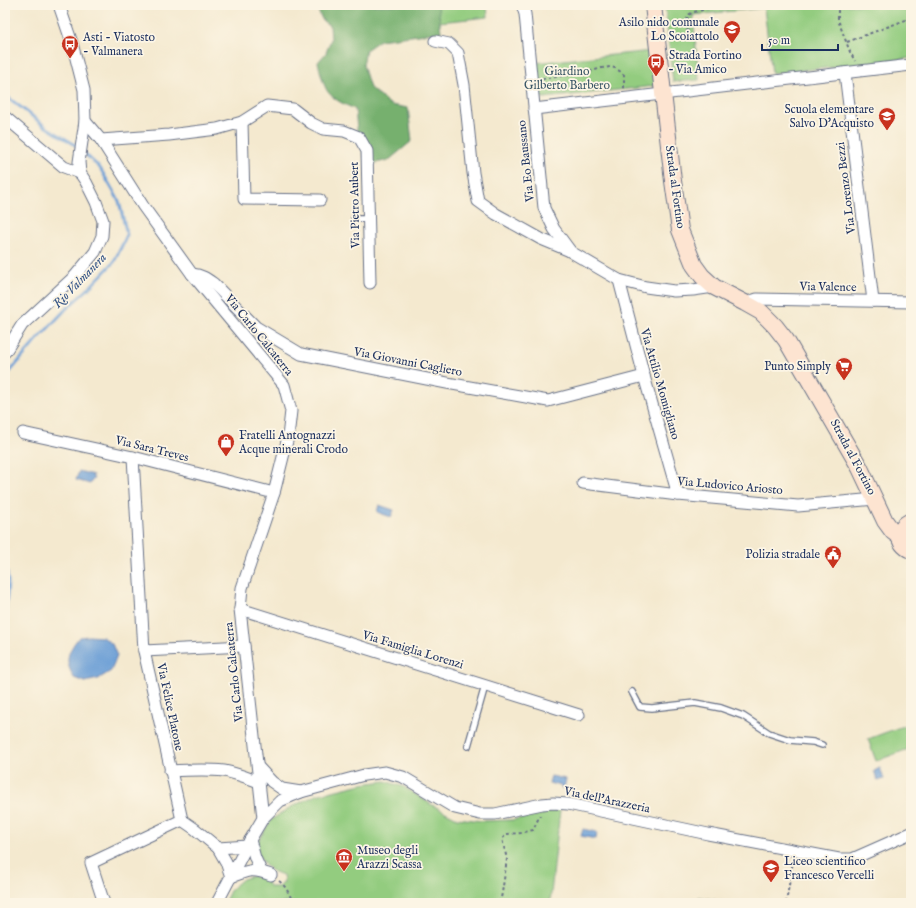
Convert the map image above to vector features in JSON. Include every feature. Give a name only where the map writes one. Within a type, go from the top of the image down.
[{"type":"street","points":[[5,352],[22,325],[75,276],[96,252],[102,236],[103,221],[96,202],[79,167],[86,121],[84,90],[72,43],[60,5]]},
{"type":"street","name":"Via Eo Baussano","points":[[522,5],[544,208],[554,229],[571,252],[619,280],[646,287],[674,291],[714,287]]},
{"type":"street","name":"Strada al Fortino","points":[[653,5],[680,230],[694,265],[702,276],[714,287],[761,312],[786,340],[860,468],[885,521],[907,548]]},
{"type":"street","points":[[435,41],[449,44],[458,53],[464,85],[473,174],[478,200],[496,214],[541,239],[571,252]]},
{"type":"street","points":[[534,109],[911,65]]},
{"type":"street","name":"Via Lorenzo Bezzi","points":[[845,73],[873,301]]},
{"type":"street","name":"Via Pietro Aubert","points":[[101,140],[170,135],[217,129],[242,122],[267,106],[293,109],[311,123],[323,129],[344,131],[359,137],[367,151],[370,283]]},
{"type":"street","points":[[5,117],[64,167],[79,167]]},
{"type":"street","name":"Via Carlo Calcaterra","points":[[86,121],[101,140],[143,206],[192,274],[284,385],[291,411],[288,437],[274,493],[242,588],[240,609],[263,818]]},
{"type":"street","points":[[242,122],[244,199],[320,200]]},
{"type":"street","name":"Via Giovanni Cagliero","points":[[192,274],[206,278],[214,284],[256,327],[301,354],[548,401],[644,376]]},
{"type":"street","name":"Via Attilio Momigliano","points":[[619,280],[644,376],[678,494]]},
{"type":"street","name":"Via Valence","points":[[746,303],[757,298],[911,302]]},
{"type":"street","name":"Via Sara Treves","points":[[23,433],[133,457],[274,493]]},
{"type":"street","name":"Via Felice Platone","points":[[133,457],[144,651],[182,820]]},
{"type":"street","name":"Via Ludovico Ariosto","points":[[583,483],[798,506],[879,506]]},
{"type":"street","points":[[879,506],[895,520],[909,522]]},
{"type":"street","points":[[907,548],[901,529],[909,522]]},
{"type":"street","name":"Via Famiglia Lorenzi","points":[[240,609],[579,715]]},
{"type":"street","points":[[144,651],[244,646]]},
{"type":"street","points":[[258,767],[272,782],[282,788],[301,792]]},
{"type":"street","points":[[170,771],[224,771],[242,775],[259,782]]},
{"type":"street","name":"Via dell'Arazzeria","points":[[217,903],[263,818],[280,801],[301,792],[364,775],[385,772],[404,777],[455,808],[480,814],[496,814],[542,804],[568,804],[708,834],[838,859],[852,859],[911,833]]},
{"type":"street","points":[[104,903],[91,863],[182,820],[218,848],[226,862],[231,876],[247,870],[266,873]]},
{"type":"street","points":[[218,848],[249,843],[255,858],[266,873]]},
{"type":"lane","points":[[354,219],[368,219]]},
{"type":"lane","points":[[468,746],[486,686]]},
{"type":"lane","points":[[632,692],[640,706],[652,708],[695,703],[721,708],[744,716],[769,733],[790,740],[813,742],[822,745]]},
{"type":"path","points":[[674,39],[688,38],[688,15],[717,5]]},
{"type":"path","points":[[841,5],[838,9],[838,20],[850,52],[860,71]]},
{"type":"path","points":[[847,42],[911,18]]},
{"type":"path","points":[[531,80],[588,72],[610,67],[615,68],[624,75],[626,98]]},
{"type":"path","points":[[500,903],[507,860],[502,839],[507,834],[533,830],[542,812],[542,804]]},
{"type":"path","points":[[786,903],[795,851]]},
{"type":"path","points":[[266,873],[282,883],[290,895],[293,903]]},
{"type":"green space","points":[[316,5],[438,5],[441,32],[380,40],[366,50],[363,65],[370,88],[391,105],[408,108],[412,141],[389,160],[367,165],[357,129],[355,109],[337,100],[326,89],[318,62],[326,53],[331,39],[330,26],[323,21]]},
{"type":"green space","points":[[438,5],[487,5],[488,17],[439,22]]},
{"type":"green space","points":[[695,5],[911,5],[911,58],[772,73],[764,8],[693,15],[699,80],[673,82],[665,7]]},
{"type":"green space","name":"Giardino Gilberto Barbero","points":[[652,51],[655,86],[544,98],[537,96],[534,63]]},
{"type":"green space","points":[[911,723],[911,748],[876,761],[868,739]]},
{"type":"green space","points":[[385,781],[404,787],[432,805],[457,818],[482,821],[512,820],[560,810],[550,903],[224,903],[231,889],[243,879],[253,876],[264,879],[270,887],[279,887],[284,882],[283,875],[270,870],[257,854],[258,841],[271,820],[291,807],[316,795],[362,784]]},
{"type":"green space","points":[[699,897],[730,903],[697,903]]},
{"type":"water","points":[[79,471],[93,475],[92,477],[94,478],[90,484],[76,480]]},
{"type":"water","points":[[379,505],[394,510],[391,517],[377,512]]},
{"type":"water","points":[[79,637],[103,637],[112,644],[117,656],[111,671],[98,679],[85,682],[74,678],[69,666],[68,657]]},
{"type":"water","points":[[880,768],[884,779],[878,781],[874,771]]},
{"type":"water","points":[[551,776],[566,779],[564,788],[549,783]]},
{"type":"water","points":[[583,829],[597,832],[596,839],[581,836]]},
{"type":"waterway","name":"Rio Valmanera","points":[[5,95],[46,127],[79,148]]},
{"type":"waterway","name":"Rio Valmanera","points":[[5,397],[8,374],[66,309],[114,262],[127,235],[119,201],[100,168],[83,152]]},
{"type":"waterway","name":"Rio Valmanera","points":[[5,560],[8,582],[5,618]]},
{"type":"waterway","name":"Rio Valmanera","points":[[5,896],[7,903]]},
{"type":"place","name":"Asilo nido comunale Lo Scoiattolo","points":[[732,44]]},
{"type":"place","name":"Asti - Viatosto - Valmanera","points":[[70,59]]},
{"type":"place","name":"Strada Fortino – Via Amico","points":[[656,77]]},
{"type":"place","name":"Scuola elementare Salvo D'Acquisto","points":[[887,131]]},
{"type":"place","name":"Punto Simply","points":[[844,381]]},
{"type":"place","name":"Fratelli Antognazzi Acque minerali Crodo","points":[[226,457]]},
{"type":"place","name":"Polizia stradale","points":[[833,569]]},
{"type":"place","name":"Museo degli Arazzi Scassa","points":[[344,872]]},
{"type":"place","name":"Liceo scientifico Francesco Vercelli","points":[[771,883]]}]
